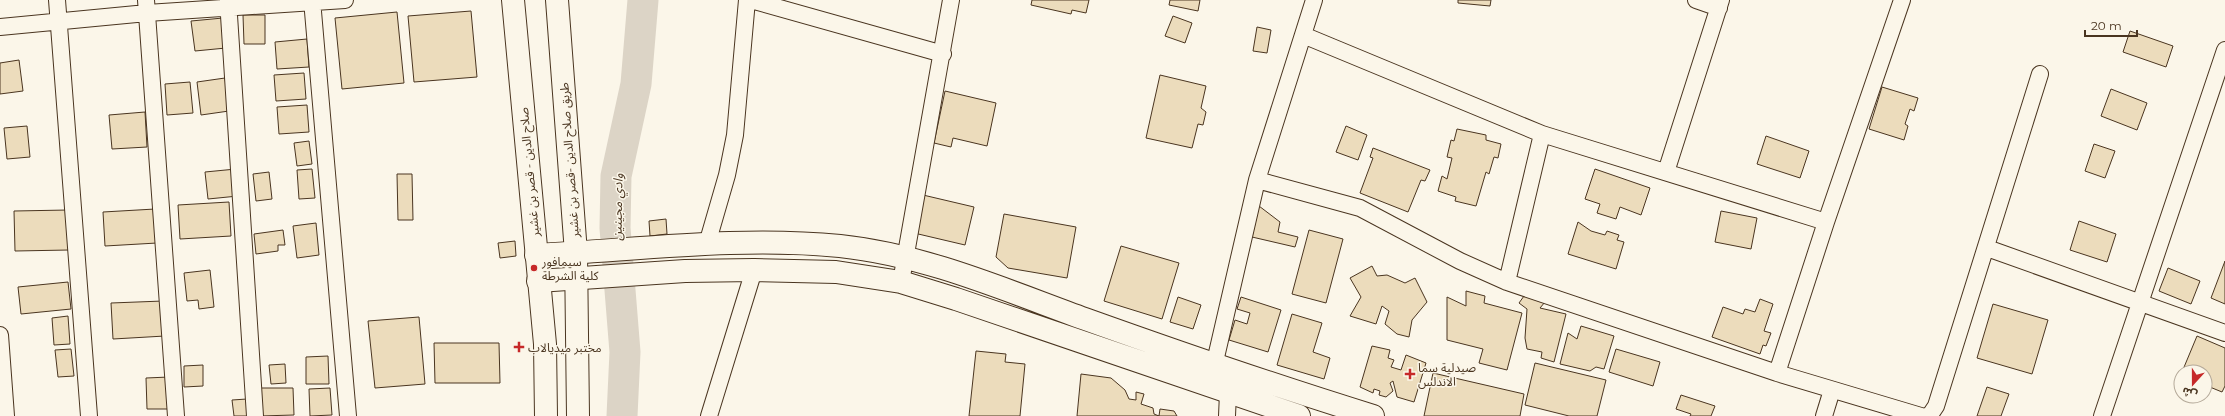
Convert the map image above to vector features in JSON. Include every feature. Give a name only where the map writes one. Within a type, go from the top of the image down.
[{"type":"main road","name":"صلاح الدين - قصر بن غشير","points":[[513,0],[545,344],[546,416]]},
{"type":"main road","name":"طريق صلاح الدين -قصر بن غشير","points":[[556,0],[586,253],[576,279],[578,416]]},
{"type":"main road","points":[[536,255],[586,253],[707,244],[798,244],[840,246],[906,257],[962,274],[1214,366],[1373,416]]},
{"type":"main road","points":[[538,281],[685,272],[754,270],[836,272],[901,282],[963,301],[1228,393],[1299,416]]},
{"type":"street","points":[[57,0],[89,416]]},
{"type":"street","points":[[0,27],[59,21],[147,7],[345,0]]},
{"type":"street","points":[[707,244],[727,175],[735,135],[747,0]]},
{"type":"street","points":[[751,0],[943,54]]},
{"type":"street","points":[[901,282],[943,54],[951,0]]},
{"type":"street","points":[[1214,366],[1257,180],[1314,0]]},
{"type":"street","points":[[1666,172],[1720,4],[1696,0]]},
{"type":"street","points":[[1777,373],[1826,222],[1902,0]]},
{"type":"street","points":[[312,2],[348,416]]},
{"type":"street","points":[[228,4],[255,416]]},
{"type":"street","points":[[147,7],[176,416]]},
{"type":"street","points":[[1303,35],[1542,134],[1826,222]]},
{"type":"street","points":[[2102,416],[2225,50]]},
{"type":"street","points":[[1926,416],[1930,416],[1936,406],[1987,248],[2040,74]]},
{"type":"street","points":[[1507,282],[1542,134]]},
{"type":"street","points":[[1257,180],[1360,208],[1453,257],[1507,282],[1777,373],[1921,416]]},
{"type":"street","points":[[1987,248],[2225,333]]},
{"type":"street","points":[[709,416],[754,270]]},
{"type":"street","points":[[0,335],[6,416]]},
{"type":"street","points":[[1824,416],[1832,390]]},
{"type":"street","points":[[1227,416],[1228,393]]},
{"type":"building","points":[[1032,0],[1089,0],[1086,13],[1072,10],[1071,14],[1031,5]]},
{"type":"building","points":[[1170,0],[1200,0],[1198,11],[1169,5]]},
{"type":"building","points":[[1458,0],[1491,0],[1490,6],[1458,3]]},
{"type":"building","points":[[471,11],[477,77],[414,82],[408,16]]},
{"type":"building","points":[[397,12],[404,83],[342,89],[335,18]]},
{"type":"building","points":[[243,15],[265,15],[265,44],[244,44]]},
{"type":"building","points":[[1173,16],[1192,23],[1185,43],[1165,36]]},
{"type":"building","points":[[223,18],[226,48],[195,51],[191,21]]},
{"type":"building","points":[[1257,27],[1271,30],[1267,53],[1253,51]]},
{"type":"building","points":[[2130,31],[2173,46],[2166,67],[2123,52]]},
{"type":"building","points":[[307,39],[309,67],[277,69],[275,42]]},
{"type":"building","points":[[19,60],[23,91],[0,94],[0,63]]},
{"type":"building","points":[[304,73],[306,99],[276,101],[274,75]]},
{"type":"building","points":[[1160,75],[1206,86],[1201,108],[1206,112],[1203,125],[1198,124],[1192,148],[1146,138]]},
{"type":"building","points":[[225,78],[229,111],[201,115],[197,82]]},
{"type":"building","points":[[190,82],[193,113],[167,115],[165,84]]},
{"type":"building","points":[[1882,87],[1918,98],[1914,111],[1910,109],[1905,124],[1908,126],[1904,140],[1869,129]]},
{"type":"building","points":[[2111,89],[2147,103],[2137,130],[2101,116]]},
{"type":"building","points":[[945,91],[996,103],[987,146],[953,138],[951,147],[934,143]]},
{"type":"building","points":[[307,105],[309,132],[279,134],[277,107]]},
{"type":"building","points":[[145,112],[147,147],[112,149],[109,115]]},
{"type":"building","points":[[27,126],[30,157],[7,159],[4,128]]},
{"type":"building","points":[[1346,126],[1367,135],[1358,160],[1336,152]]},
{"type":"building","points":[[1457,129],[1486,135],[1486,140],[1501,144],[1498,158],[1494,157],[1489,174],[1486,172],[1476,206],[1455,201],[1456,197],[1438,191],[1442,176],[1447,179],[1452,158],[1447,157],[1451,140],[1454,141]]},
{"type":"building","points":[[1766,136],[1809,151],[1800,178],[1757,164]]},
{"type":"building","points":[[309,141],[312,164],[297,166],[294,143]]},
{"type":"building","points":[[2094,144],[2115,151],[2105,178],[2085,171]]},
{"type":"building","points":[[1373,148],[1430,170],[1425,181],[1421,180],[1408,212],[1360,193],[1373,158],[1370,157]]},
{"type":"building","points":[[236,169],[238,196],[208,199],[205,172]]},
{"type":"building","points":[[312,169],[315,198],[299,199],[297,170]]},
{"type":"building","points":[[1595,169],[1650,188],[1641,215],[1620,207],[1616,219],[1597,213],[1600,204],[1585,199]]},
{"type":"building","points":[[269,172],[272,199],[256,201],[253,174]]},
{"type":"building","points":[[397,174],[412,174],[413,220],[398,220]]},
{"type":"building","points":[[923,195],[974,207],[965,245],[914,233]]},
{"type":"building","points":[[229,202],[231,236],[180,239],[178,205]]},
{"type":"building","points":[[1259,206],[1280,222],[1278,232],[1298,237],[1295,247],[1252,237]]},
{"type":"building","points":[[155,209],[157,243],[105,246],[103,212]]},
{"type":"building","points":[[68,210],[69,250],[15,251],[14,211]]},
{"type":"building","points":[[1721,211],[1757,218],[1751,249],[1715,242]]},
{"type":"building","points":[[1004,214],[1076,227],[1067,278],[1008,268],[996,257]]},
{"type":"building","points":[[666,219],[667,234],[650,236],[649,221]]},
{"type":"building","points":[[2079,221],[2116,234],[2107,262],[2070,250]]},
{"type":"building","points":[[1578,222],[1591,231],[1605,235],[1607,231],[1619,235],[1617,240],[1624,242],[1616,269],[1568,254]]},
{"type":"building","points":[[316,223],[319,255],[297,258],[293,226]]},
{"type":"building","points":[[283,230],[285,245],[278,245],[278,251],[256,254],[254,234]]},
{"type":"building","points":[[1309,230],[1343,239],[1326,303],[1292,294]]},
{"type":"building","points":[[515,241],[516,256],[500,258],[498,243]]},
{"type":"building","points":[[1121,246],[1179,263],[1162,319],[1104,301]]},
{"type":"building","points":[[2225,261],[2225,304],[2211,298]]},
{"type":"building","points":[[1372,266],[1377,276],[1387,275],[1405,283],[1415,278],[1427,302],[1412,320],[1409,337],[1397,334],[1385,324],[1389,311],[1382,306],[1376,324],[1350,316],[1361,297],[1350,278]]},
{"type":"building","points":[[2168,268],[2200,281],[2191,304],[2159,291]]},
{"type":"building","points":[[210,270],[214,307],[199,309],[198,300],[187,301],[184,273]]},
{"type":"building","points":[[68,282],[71,309],[21,314],[18,287]]},
{"type":"building","points":[[1466,291],[1485,296],[1484,303],[1522,313],[1507,370],[1479,363],[1483,349],[1447,340],[1447,297],[1466,306]]},
{"type":"building","points":[[1524,296],[1545,302],[1540,308],[1566,314],[1554,362],[1541,358],[1542,352],[1527,349],[1525,338],[1527,309],[1519,303]]},
{"type":"building","points":[[1178,297],[1201,305],[1193,329],[1170,322]]},
{"type":"building","points":[[1241,297],[1281,310],[1268,352],[1229,340],[1235,320],[1247,324],[1250,313],[1237,309]]},
{"type":"building","points":[[1760,299],[1773,304],[1764,331],[1771,333],[1766,346],[1763,345],[1760,354],[1712,337],[1723,307],[1743,314],[1745,309],[1755,312]]},
{"type":"building","points":[[163,301],[165,336],[113,339],[111,303]]},
{"type":"building","points":[[1993,304],[2048,320],[2032,374],[1977,358]]},
{"type":"building","points":[[1292,314],[1322,323],[1313,352],[1330,358],[1324,379],[1277,365]]},
{"type":"building","points":[[68,316],[70,344],[54,345],[52,318]]},
{"type":"building","points":[[419,317],[425,384],[375,388],[368,321]]},
{"type":"building","points":[[1581,326],[1614,336],[1604,369],[1596,367],[1590,371],[1560,364],[1568,333],[1577,339]]},
{"type":"building","points":[[2197,336],[2225,348],[2225,386],[2222,392],[2213,388],[2213,364],[2185,364]]},
{"type":"building","points":[[434,343],[499,343],[500,383],[435,383]]},
{"type":"building","points":[[1372,346],[1390,350],[1388,358],[1394,360],[1391,367],[1401,370],[1406,355],[1426,363],[1414,402],[1397,397],[1393,381],[1390,383],[1393,391],[1386,397],[1379,395],[1380,391],[1374,389],[1373,393],[1360,387]]},
{"type":"building","points":[[71,349],[74,376],[58,377],[55,350]]},
{"type":"building","points":[[1616,349],[1660,362],[1653,386],[1609,372]]},
{"type":"building","points":[[976,351],[1006,354],[1005,362],[1025,364],[1020,416],[969,416]]},
{"type":"building","points":[[328,356],[329,384],[306,384],[306,357]]},
{"type":"building","points":[[1535,363],[1606,380],[1597,416],[1569,416],[1525,405]]},
{"type":"building","points":[[285,364],[286,383],[271,384],[269,365]]},
{"type":"building","points":[[203,365],[203,386],[184,387],[184,366]]},
{"type":"building","points":[[1433,373],[1524,394],[1520,416],[1424,416]]},
{"type":"building","points":[[1081,374],[1111,378],[1125,390],[1129,399],[1136,400],[1136,392],[1144,394],[1141,404],[1153,408],[1154,414],[1159,416],[1077,416]]},
{"type":"building","points":[[169,377],[171,409],[147,409],[146,378]]},
{"type":"building","points":[[1987,387],[2009,394],[2001,416],[1977,416]]},
{"type":"building","points":[[259,388],[293,388],[294,415],[260,416]]},
{"type":"building","points":[[330,388],[332,415],[310,416],[309,389]]},
{"type":"building","points":[[1681,395],[1715,406],[1711,416],[1690,416],[1691,414],[1676,409]]},
{"type":"building","points":[[247,399],[249,416],[234,416],[232,400]]},
{"type":"building","points":[[1160,409],[1174,411],[1177,416],[1159,416]]},
{"type":"waterway","name":"وادي مجينين","points":[[622,416],[625,352],[615,228],[616,176],[636,84],[643,0]]},
{"type":"place","name":"سيمافور كلية الشرطة","points":[[534,268]]},
{"type":"place","name":"مختبر ميديالاب","points":[[519,347]]},
{"type":"place","name":"صيدلية سما الاندلس","points":[[1410,374]]}]
